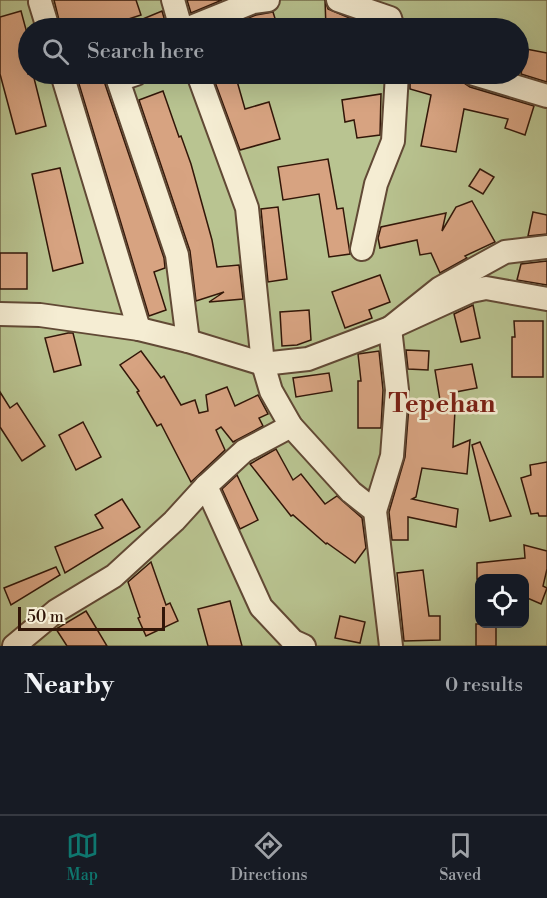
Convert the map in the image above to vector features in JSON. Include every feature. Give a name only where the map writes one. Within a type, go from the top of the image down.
[{"type":"street","points":[[173,0],[179,18]]},
{"type":"street","points":[[215,18],[253,3],[268,0]]},
{"type":"street","points":[[338,0],[390,18]]},
{"type":"street","points":[[40,2],[45,18]]},
{"type":"street","points":[[65,84],[139,329]]},
{"type":"street","points":[[119,84],[177,255],[188,341]]},
{"type":"street","points":[[202,84],[247,208],[263,364],[271,391],[291,426],[351,492],[375,511]]},
{"type":"street","points":[[362,249],[376,184],[393,141],[396,84]]},
{"type":"street","points":[[507,84],[547,96]]},
{"type":"street","points":[[390,328],[440,288],[505,252],[547,247]]},
{"type":"street","points":[[0,314],[40,315],[139,329],[263,364],[308,359],[390,328],[471,291],[486,288],[547,299]]},
{"type":"street","points":[[390,328],[397,390],[392,456],[375,511],[391,646]]},
{"type":"street","points":[[14,646],[57,611],[114,576],[174,521],[206,486],[244,451],[291,426]]},
{"type":"street","points":[[206,486],[261,607],[293,641],[303,646]]},
{"type":"green space","points":[[0,0],[547,0],[547,646],[0,646]]},
{"type":"building","points":[[54,0],[136,0],[141,15],[132,18],[58,18]]},
{"type":"building","points":[[187,0],[222,0],[191,13]]},
{"type":"building","points":[[325,0],[328,9],[350,18],[326,18]]},
{"type":"building","points":[[21,11],[23,18],[18,18],[18,84],[36,84],[46,126],[16,134],[0,74],[0,17]]},
{"type":"building","points":[[162,11],[164,18],[145,18]]},
{"type":"building","points":[[273,12],[275,18],[249,18]]},
{"type":"building","points":[[529,50],[547,53],[547,82],[529,76]]},
{"type":"building","points":[[79,84],[105,84],[164,258],[165,268],[154,272],[166,310],[149,316]]},
{"type":"building","points":[[216,84],[238,84],[245,109],[269,102],[280,139],[240,150]]},
{"type":"building","points":[[410,84],[466,84],[534,106],[525,135],[505,128],[508,119],[464,109],[456,152],[421,146],[431,95],[410,89]]},
{"type":"building","points":[[163,91],[191,164],[217,267],[239,265],[243,299],[209,302],[224,292],[196,301],[190,251],[139,100]]},
{"type":"building","points":[[381,94],[380,135],[357,138],[354,120],[345,122],[342,100]]},
{"type":"building","points":[[328,159],[337,209],[343,208],[350,254],[329,257],[319,194],[283,200],[278,167]]},
{"type":"building","points":[[60,168],[83,263],[53,271],[32,174]]},
{"type":"building","points":[[480,169],[494,177],[483,194],[469,186]]},
{"type":"building","points":[[472,201],[495,242],[465,256],[467,258],[440,273],[431,253],[420,255],[417,240],[380,248],[378,238],[381,227],[446,213],[442,231],[456,207]]},
{"type":"building","points":[[278,207],[287,279],[268,282],[261,209]]},
{"type":"building","points":[[533,212],[547,215],[547,234],[528,236]]},
{"type":"building","points":[[0,253],[27,253],[27,289],[0,289]]},
{"type":"building","points":[[547,261],[547,285],[517,280],[521,264]]},
{"type":"building","points":[[380,275],[390,302],[369,310],[372,318],[345,328],[332,292]]},
{"type":"building","points":[[473,305],[480,338],[461,342],[454,314]]},
{"type":"building","points":[[309,310],[311,340],[297,345],[282,346],[280,312]]},
{"type":"building","points":[[514,321],[543,321],[543,377],[512,377]]},
{"type":"building","points":[[73,333],[81,365],[54,372],[45,338]]},
{"type":"building","points":[[406,350],[429,351],[428,370],[408,369]]},
{"type":"building","points":[[141,351],[161,378],[164,376],[181,405],[195,400],[199,413],[208,411],[206,395],[227,387],[235,406],[258,395],[268,414],[259,418],[263,426],[233,442],[221,427],[216,430],[225,450],[191,482],[161,424],[157,426],[137,392],[139,391],[120,365]]},
{"type":"building","points":[[379,351],[383,390],[381,428],[358,428],[358,381],[361,381],[358,354]]},
{"type":"building","points":[[472,364],[477,388],[456,392],[453,447],[470,440],[467,474],[422,468],[416,497],[412,499],[458,509],[456,527],[408,517],[408,540],[392,540],[389,512],[405,457],[409,405],[441,406],[435,370]]},
{"type":"building","points":[[329,373],[332,391],[296,397],[293,378]]},
{"type":"building","points":[[0,392],[10,408],[17,403],[45,446],[22,461],[0,427]]},
{"type":"building","points":[[83,422],[101,457],[76,470],[59,435]]},
{"type":"building","points":[[480,442],[511,516],[490,521],[472,445]]},
{"type":"building","points":[[276,449],[293,480],[301,474],[325,504],[337,496],[362,518],[366,548],[355,563],[326,544],[293,515],[291,516],[250,464]]},
{"type":"building","points":[[547,462],[547,516],[539,516],[538,513],[531,514],[521,478],[531,475],[530,465]]},
{"type":"building","points":[[237,475],[258,520],[240,529],[222,489]]},
{"type":"building","points":[[122,499],[140,527],[65,573],[55,547],[103,528],[95,515]]},
{"type":"building","points":[[524,545],[547,551],[547,569],[543,586],[547,588],[541,604],[529,599],[529,574],[477,574],[477,563],[525,558]]},
{"type":"building","points":[[151,562],[166,605],[170,603],[178,621],[146,636],[138,618],[140,617],[128,582]]},
{"type":"building","points":[[56,567],[60,575],[11,605],[4,588]]},
{"type":"building","points":[[423,570],[429,616],[440,616],[440,640],[404,641],[397,573]]},
{"type":"building","points":[[230,601],[242,646],[208,646],[198,609]]},
{"type":"building","points":[[86,611],[107,646],[67,646],[56,629]]},
{"type":"building","points":[[340,616],[365,622],[360,643],[335,638]]},
{"type":"building","points":[[476,628],[496,628],[496,646],[476,646]]},
{"type":"district","name":"Tepehan","points":[[442,403]]}]
